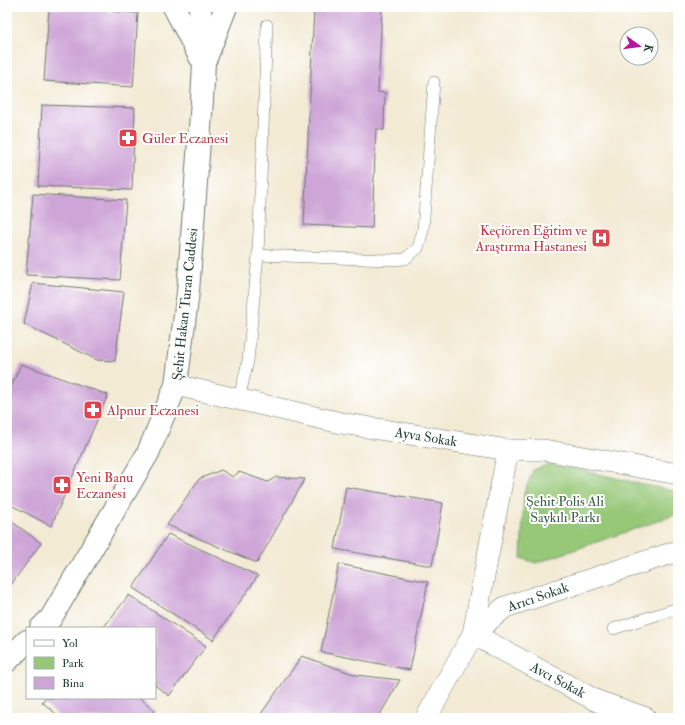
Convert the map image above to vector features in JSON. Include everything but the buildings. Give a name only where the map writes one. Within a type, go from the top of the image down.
[{"type":"main road","points":[[174,7],[204,63]]},
{"type":"main road","points":[[200,7],[204,63]]},
{"type":"main road","points":[[204,63],[226,7]]},
{"type":"main road","name":"Şehit Hakan Turan Caddesi","points":[[42,627],[51,618],[148,453],[176,385],[188,292],[204,63]]},
{"type":"main road","points":[[7,661],[26,642]]},
{"type":"street","name":"Ayva Sokak","points":[[176,385],[341,423],[508,450],[544,450],[678,474]]},
{"type":"street","points":[[473,634],[508,450]]},
{"type":"street","name":"Arıcı Sokak","points":[[426,718],[473,634],[505,607],[678,551]]},
{"type":"street","name":"Avcı Sokak","points":[[473,634],[596,701],[646,718]]},
{"type":"lane","points":[[239,399],[248,361],[258,255],[267,24]]},
{"type":"lane","points":[[258,255],[389,260],[405,259],[418,248],[423,230],[434,82]]},
{"type":"lane","points":[[613,629],[678,608]]},
{"type":"green space","name":"Şehit Polis Ali Saykılı Parkı","points":[[549,464],[678,492],[678,514],[536,563],[521,558],[524,493],[533,470]]},
{"type":"place","name":"Güler Eczanesi","points":[[128,138]]},
{"type":"place","name":"Keçiören Eğitim ve Araştırma Hastanesi","points":[[601,238]]},
{"type":"place","name":"Alpnur Eczanesi","points":[[93,410]]},
{"type":"place","name":"Yeni Banu Eczanesi","points":[[62,485]]}]
